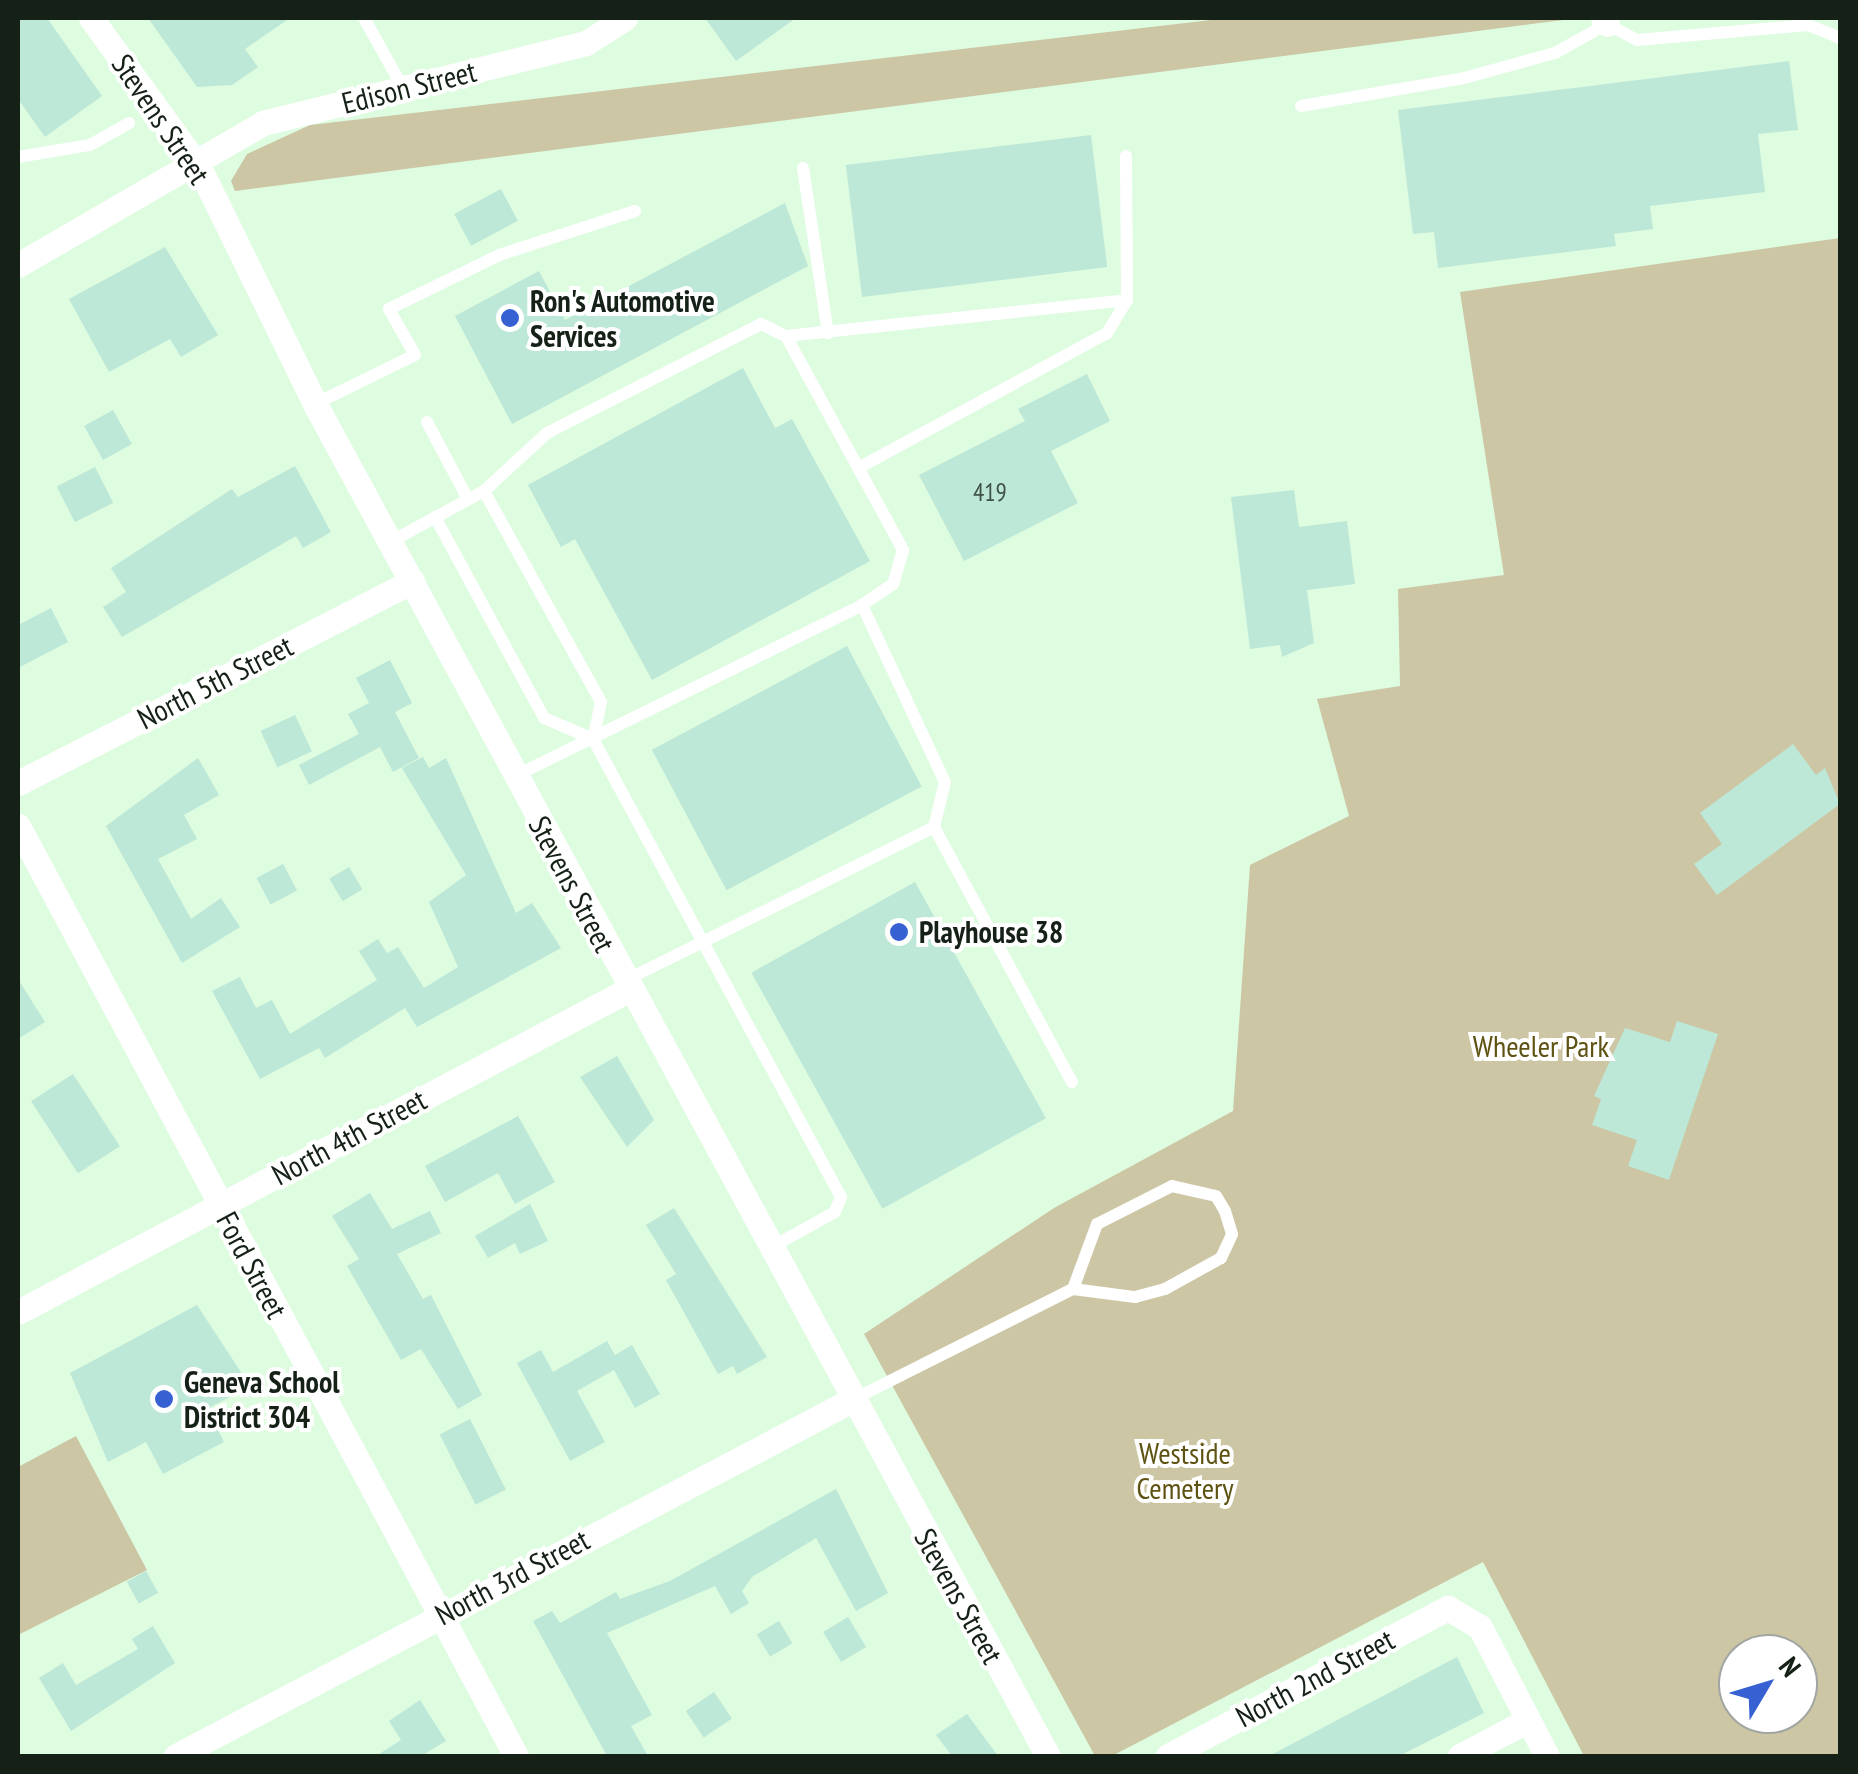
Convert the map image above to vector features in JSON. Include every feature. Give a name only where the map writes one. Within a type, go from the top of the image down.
[{"type":"street","name":"Stevens Street","points":[[91,18],[198,167],[314,404],[412,580],[850,1402],[1048,1756]]},
{"type":"street","name":"Edison Street","points":[[18,265],[198,167],[263,123],[586,43],[625,18]]},
{"type":"street","name":"North 5th Street","points":[[18,784],[412,580]]},
{"type":"street","name":"Ford Street","points":[[18,826],[516,1756]]},
{"type":"street","name":"North 4th Street","points":[[18,1312],[626,986]]},
{"type":"street","name":"North 3rd Street","points":[[176,1756],[438,1615],[850,1402]]},
{"type":"street","name":"North 2nd Street","points":[[1168,1756],[1448,1608],[1463,1610],[1528,1720]]},
{"type":"street","points":[[1460,1756],[1528,1720],[1547,1756]]},
{"type":"lane","points":[[364,18],[403,88]]},
{"type":"lane","points":[[1301,106],[1464,78],[1555,52],[1605,21],[1637,40],[1808,26],[1840,38]]},
{"type":"lane","points":[[18,157],[90,145],[129,123]]},
{"type":"lane","points":[[858,468],[1106,333],[1127,300],[1126,156]]},
{"type":"lane","points":[[803,168],[828,332]]},
{"type":"lane","points":[[314,404],[415,354],[389,309],[499,255],[635,211]]},
{"type":"lane","points":[[390,542],[484,491],[548,432],[740,329],[761,324],[786,336],[1127,300]]},
{"type":"lane","points":[[515,776],[862,605],[893,584],[903,550],[786,336]]},
{"type":"lane","points":[[426,422],[468,499]]},
{"type":"lane","points":[[484,491],[601,702],[592,740]]},
{"type":"lane","points":[[435,517],[544,718],[592,740],[841,1197],[835,1212],[768,1249]]},
{"type":"lane","points":[[862,605],[945,782],[934,827],[1072,1082]]},
{"type":"lane","points":[[626,986],[703,941],[934,827]]},
{"type":"lane","points":[[850,1402],[1073,1289],[1135,1297],[1165,1289],[1222,1258],[1232,1234],[1225,1211],[1216,1196],[1172,1186],[1112,1216],[1087,1240],[1073,1289]]},
{"type":"green space","points":[[1228,18],[1579,18],[235,191],[231,181],[247,154],[310,125]]},
{"type":"green space","name":"Wheeler Park","points":[[1840,238],[1840,1756],[1584,1756],[1483,1562],[1112,1756],[1095,1756],[864,1334],[1054,1208],[1233,1111],[1250,865],[1349,816],[1317,699],[1400,686],[1398,589],[1504,575],[1460,292]]},
{"type":"green space","points":[[76,1436],[147,1570],[18,1635],[18,1467]]},
{"type":"building","points":[[18,18],[47,18],[102,96],[45,137],[18,99]]},
{"type":"building","points":[[148,18],[290,18],[245,49],[258,67],[232,85],[197,87]]},
{"type":"building","points":[[705,18],[796,18],[736,61]]},
{"type":"building","points":[[1789,61],[1798,130],[1758,134],[1765,192],[1650,206],[1653,229],[1614,234],[1616,246],[1438,268],[1434,232],[1413,234],[1398,110]]},
{"type":"building","points":[[1091,135],[1107,267],[862,297],[846,165]]},
{"type":"building","points":[[501,189],[518,221],[471,246],[454,214]]},
{"type":"building","points":[[785,203],[808,266],[512,424],[455,316],[539,271],[565,320]]},
{"type":"building","points":[[165,247],[218,335],[181,357],[170,339],[109,372],[69,299]]},
{"type":"building","points":[[743,368],[775,428],[792,419],[870,561],[652,680],[575,539],[561,547],[528,485]]},
{"type":"building","points":[[1087,374],[1110,421],[1051,451],[1078,503],[964,561],[919,475],[1025,421],[1018,409]]},
{"type":"building","points":[[113,410],[132,444],[103,460],[84,426]]},
{"type":"building","points":[[295,466],[331,532],[303,548],[296,536],[122,637],[103,607],[126,592],[111,568],[232,489],[238,497]]},
{"type":"building","points":[[95,467],[113,503],[75,522],[57,487]]},
{"type":"building","points":[[1294,490],[1299,527],[1347,521],[1355,584],[1307,590],[1314,643],[1282,657],[1280,645],[1250,649],[1231,497]]},
{"type":"building","points":[[51,608],[68,642],[18,668],[18,625]]},
{"type":"building","points":[[847,646],[922,786],[727,890],[652,750]]},
{"type":"building","points":[[390,660],[412,703],[395,712],[419,758],[393,772],[380,747],[309,785],[299,765],[359,734],[348,714],[369,703],[356,678]]},
{"type":"building","points":[[295,715],[312,751],[277,767],[261,731]]},
{"type":"building","points":[[1793,744],[1816,775],[1825,768],[1840,804],[1717,895],[1694,864],[1722,844],[1700,813]]},
{"type":"building","points":[[423,757],[429,768],[446,758],[516,913],[532,903],[561,948],[417,1027],[405,1008],[325,1058],[319,1048],[260,1079],[212,991],[240,977],[256,1008],[272,1000],[290,1034],[377,980],[359,951],[378,939],[387,953],[398,947],[424,988],[458,967],[429,902],[466,875],[402,768]]},
{"type":"building","points":[[198,758],[219,795],[184,815],[197,839],[158,859],[191,919],[221,898],[240,927],[182,963],[106,826]]},
{"type":"building","points":[[283,864],[297,890],[271,905],[257,878]]},
{"type":"building","points":[[349,867],[362,889],[343,901],[329,879]]},
{"type":"building","points":[[915,882],[1046,1118],[882,1209],[751,973]]},
{"type":"building","points":[[18,979],[45,1022],[18,1039]]},
{"type":"building","points":[[1677,1021],[1718,1034],[1669,1180],[1628,1166],[1637,1140],[1592,1125],[1601,1099],[1594,1096],[1625,1028],[1670,1042]]},
{"type":"building","points":[[617,1056],[654,1120],[627,1147],[580,1077]]},
{"type":"building","points":[[73,1074],[120,1146],[78,1173],[31,1101]]},
{"type":"building","points":[[518,1116],[555,1182],[515,1204],[498,1173],[445,1202],[425,1166]]},
{"type":"building","points":[[370,1193],[392,1229],[430,1211],[441,1233],[397,1254],[423,1299],[431,1295],[482,1395],[458,1409],[421,1349],[401,1360],[347,1266],[359,1259],[332,1216]]},
{"type":"building","points":[[530,1204],[548,1241],[520,1254],[515,1243],[488,1258],[475,1236]]},
{"type":"building","points":[[674,1208],[767,1357],[737,1374],[733,1366],[718,1374],[666,1280],[676,1274],[646,1225]]},
{"type":"building","points":[[197,1305],[250,1386],[207,1409],[224,1442],[163,1474],[146,1442],[108,1462],[70,1373]]},
{"type":"building","points":[[607,1341],[615,1355],[632,1345],[660,1394],[635,1408],[614,1370],[577,1391],[605,1442],[570,1461],[517,1363],[541,1350],[553,1372]]},
{"type":"building","points":[[470,1419],[506,1489],[476,1505],[440,1434]]},
{"type":"building","points":[[836,1489],[888,1593],[856,1611],[816,1538],[752,1577],[742,1591],[749,1603],[731,1614],[715,1586],[607,1633],[652,1715],[631,1726],[648,1756],[607,1756],[533,1621],[552,1611],[560,1623],[616,1592],[620,1599],[670,1581]]},
{"type":"building","points":[[146,1571],[158,1593],[139,1604],[127,1582]]},
{"type":"building","points":[[848,1617],[866,1647],[841,1662],[823,1632]]},
{"type":"building","points":[[779,1621],[792,1643],[770,1657],[757,1634]]},
{"type":"building","points":[[153,1626],[175,1663],[71,1731],[39,1678],[63,1663],[76,1685],[138,1649],[132,1639]]},
{"type":"building","points":[[1457,1657],[1484,1713],[1399,1756],[1269,1756]]},
{"type":"building","points":[[714,1692],[732,1719],[704,1738],[686,1711]]},
{"type":"building","points":[[420,1700],[446,1741],[421,1756],[376,1756],[401,1740],[389,1721]]},
{"type":"building","points":[[967,1714],[998,1756],[952,1756],[936,1735]]},
{"type":"place","name":"Ron's Automotive Services","points":[[510,318]]},
{"type":"place","name":"Playhouse 38","points":[[899,932]]},
{"type":"place","name":"Geneva School District 304","points":[[164,1399]]},
{"type":"park label","name":"Westside Cemetery","points":[[1185,1470]]}]
